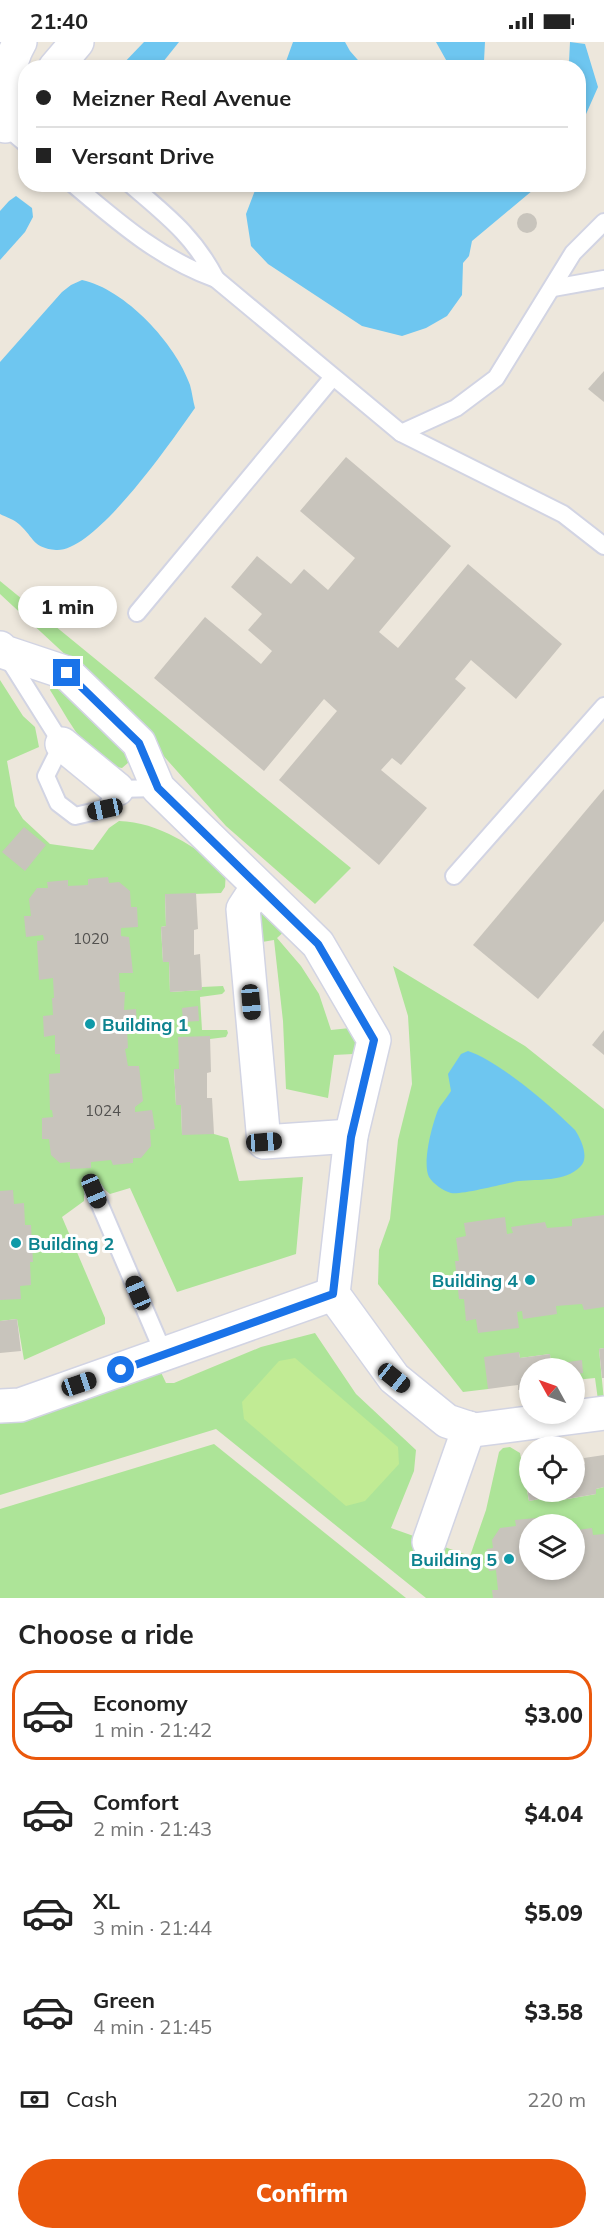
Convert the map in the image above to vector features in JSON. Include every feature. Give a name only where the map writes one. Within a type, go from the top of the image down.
[{"type":"street","points":[[14,126],[5,103],[14,52],[20,42]]},
{"type":"street","points":[[2,650],[67,673],[139,743],[158,788],[318,944],[374,1040],[351,1137],[333,1294],[394,1378],[447,1421],[474,1430],[604,1413]]},
{"type":"street","points":[[62,744],[117,789]]},
{"type":"street","points":[[258,886],[243,909],[264,1142],[351,1137]]},
{"type":"street","points":[[0,1406],[20,1405],[333,1294]]},
{"type":"street","points":[[429,1542],[469,1428]]},
{"type":"lane","points":[[82,192],[127,230],[159,253],[194,271],[216,279],[401,433],[563,514],[604,546]]},
{"type":"lane","points":[[139,192],[179,227],[204,255],[216,279]]},
{"type":"lane","points":[[401,433],[456,408],[496,378],[573,253],[604,222]]},
{"type":"lane","points":[[553,288],[604,279]]},
{"type":"lane","points":[[137,613],[333,377]]},
{"type":"lane","points":[[2,650],[62,744],[46,776],[58,803],[75,816],[105,809],[117,789],[158,788]]},
{"type":"lane","points":[[454,876],[604,706]]},
{"type":"lane","points":[[94,1191],[164,1354]]},
{"type":"green space","points":[[0,581],[351,868],[315,904],[226,826],[111,697],[0,594]]},
{"type":"green space","points":[[0,680],[23,716],[35,727],[39,747],[7,761],[15,806],[23,819],[50,844],[93,850],[109,828],[119,821],[134,822],[176,837],[226,871],[225,887],[221,893],[165,895],[166,926],[161,927],[163,962],[169,962],[170,992],[223,986],[225,991],[222,994],[200,997],[202,1030],[227,1030],[228,1033],[226,1037],[210,1039],[210,1036],[179,1069],[174,1070],[176,1105],[181,1105],[182,1134],[214,1134],[228,1138],[239,1181],[303,1177],[296,1254],[177,1292],[130,1188],[110,1194],[103,1188],[84,1195],[84,1201],[62,1217],[105,1318],[105,1324],[24,1360],[17,1319],[0,1321]]},
{"type":"green space","points":[[56,680],[133,753],[129,762],[122,768],[110,765],[99,758],[71,725],[50,690],[52,683]]},
{"type":"green space","points":[[269,907],[288,928],[277,938],[301,966],[319,994],[331,1030],[350,1028],[356,1032],[357,1050],[353,1054],[334,1055],[328,1098],[286,1089],[283,1021],[274,940],[256,943],[259,914]]},
{"type":"green space","points":[[393,966],[525,1046],[604,1109],[604,1348],[599,1349],[604,1401],[598,1400],[595,1378],[585,1379],[585,1358],[550,1358],[550,1354],[520,1358],[519,1353],[488,1389],[463,1392],[378,1284],[379,1250],[390,1219],[398,1140],[412,1084],[408,1016]]},
{"type":"green space","points":[[315,1333],[356,1394],[416,1450],[414,1471],[391,1528],[470,1556],[486,1510],[499,1452],[503,1448],[510,1447],[519,1452],[519,1502],[585,1502],[585,1496],[596,1494],[596,1489],[604,1487],[604,1598],[426,1598],[216,1429],[0,1495],[0,1415],[157,1364],[166,1383],[174,1383],[261,1347]]},
{"type":"green space","points":[[295,1358],[398,1447],[399,1464],[365,1501],[346,1506],[244,1419],[242,1402],[279,1361]]},
{"type":"green space","points":[[214,1444],[406,1598],[0,1598],[0,1509]]},
{"type":"water","points":[[144,42],[179,42],[165,60],[127,60]]},
{"type":"water","points":[[293,42],[345,42],[358,60],[287,60]]},
{"type":"water","points":[[436,42],[485,42],[484,60],[446,60]]},
{"type":"water","points":[[570,42],[585,44],[598,87],[586,114],[586,60],[569,60]]},
{"type":"water","points":[[254,192],[531,192],[472,241],[469,256],[463,263],[462,295],[447,316],[426,328],[402,336],[362,326],[268,264],[251,246],[246,214]]},
{"type":"water","points":[[16,196],[32,208],[33,217],[25,232],[0,260],[0,211]]},
{"type":"water","points":[[82,280],[115,294],[147,320],[161,336],[183,369],[190,385],[195,408],[152,467],[111,515],[72,546],[56,550],[38,545],[18,523],[0,514],[0,362],[62,292]]},
{"type":"water","points":[[468,1051],[481,1056],[509,1074],[539,1097],[575,1130],[582,1143],[584,1154],[580,1167],[574,1172],[559,1177],[519,1181],[457,1193],[445,1191],[433,1182],[427,1171],[427,1163],[433,1125],[438,1110],[451,1091],[448,1074],[461,1054]]},
{"type":"building","points":[[527,213],[534,216],[537,223],[534,230],[527,233],[520,230],[517,223],[520,216]]},
{"type":"building","points":[[604,371],[604,402],[588,389]]},
{"type":"building","points":[[346,457],[451,546],[379,632],[398,648],[468,564],[562,644],[516,699],[471,660],[455,679],[466,688],[401,765],[392,758],[381,770],[427,808],[379,865],[279,780],[337,711],[324,699],[264,771],[154,678],[205,617],[261,664],[272,651],[248,630],[262,614],[231,587],[257,556],[291,584],[304,569],[328,590],[355,558],[300,511]]},
{"type":"building","points":[[604,789],[604,921],[538,999],[473,945]]},
{"type":"building","points":[[24,827],[46,845],[25,871],[2,852]]},
{"type":"building","name":"Building 1","points":[[108,877],[109,883],[119,882],[130,891],[131,907],[137,907],[138,927],[121,928],[121,936],[129,937],[133,973],[119,973],[120,992],[125,992],[124,1010],[136,1009],[137,1029],[127,1030],[128,1048],[125,1049],[128,1066],[139,1066],[143,1101],[135,1107],[135,1112],[152,1110],[155,1129],[150,1130],[151,1146],[141,1158],[133,1158],[133,1163],[113,1165],[111,1160],[91,1162],[91,1168],[70,1169],[70,1162],[60,1163],[51,1155],[49,1139],[42,1139],[42,1118],[53,1117],[52,1110],[50,1110],[49,1074],[60,1073],[60,1054],[55,1054],[55,1035],[44,1037],[43,1016],[53,1015],[52,998],[54,998],[53,978],[39,980],[37,941],[44,940],[43,935],[26,937],[24,916],[31,916],[29,899],[37,888],[48,888],[47,882],[68,880],[68,886],[88,885],[88,879]]},
{"type":"building","points":[[196,893],[198,929],[194,930],[194,955],[200,954],[202,990],[170,992],[169,962],[163,962],[161,927],[166,926],[165,894]]},
{"type":"building","points":[[198,1006],[199,1021],[183,1022],[182,1008]]},
{"type":"building","points":[[604,1030],[604,1055],[592,1045]]},
{"type":"building","points":[[210,1036],[211,1072],[207,1073],[207,1098],[212,1098],[214,1134],[182,1135],[181,1105],[176,1105],[174,1069],[179,1069],[178,1037]]},
{"type":"building","name":"Building 2","points":[[13,1190],[14,1204],[24,1203],[25,1225],[31,1225],[33,1262],[30,1262],[31,1285],[20,1286],[21,1299],[0,1300],[0,1191]]},
{"type":"building","name":"Building 4","points":[[604,1215],[604,1307],[584,1310],[582,1304],[556,1306],[557,1314],[523,1319],[522,1311],[517,1312],[519,1328],[478,1333],[476,1319],[466,1321],[464,1299],[459,1299],[455,1261],[459,1261],[456,1238],[466,1236],[464,1223],[505,1217],[507,1234],[513,1233],[511,1227],[545,1222],[547,1228],[572,1226],[572,1219]]},
{"type":"building","points":[[17,1319],[21,1351],[0,1353],[0,1321]]},
{"type":"building","points":[[604,1348],[604,1378],[602,1378],[599,1349]]},
{"type":"building","points":[[519,1352],[519,1390],[518,1385],[488,1389],[484,1357]]},
{"type":"building","points":[[550,1354],[550,1358],[520,1358]]},
{"type":"building","points":[[604,1455],[604,1487],[596,1489],[596,1494],[585,1496],[585,1464],[585,1458]]},
{"type":"building","name":"Building 5","points":[[515,1520],[519,1520],[519,1580],[585,1580],[585,1529],[592,1528],[593,1535],[604,1534],[604,1598],[493,1598],[492,1590],[498,1590],[496,1570],[489,1571],[487,1549],[493,1548],[492,1540],[500,1528],[516,1526]]},
{"type":"place","name":"Building 1","points":[[90,1024]]},
{"type":"place","name":"Building 2","points":[[16,1243]]},
{"type":"place","name":"Building 4","points":[[530,1280]]},
{"type":"place","name":"Building 5","points":[[509,1559]]},
{"type":"route","points":[[67,673],[139,743],[158,788],[318,944],[374,1040],[351,1137],[333,1294],[121,1370]]}]
